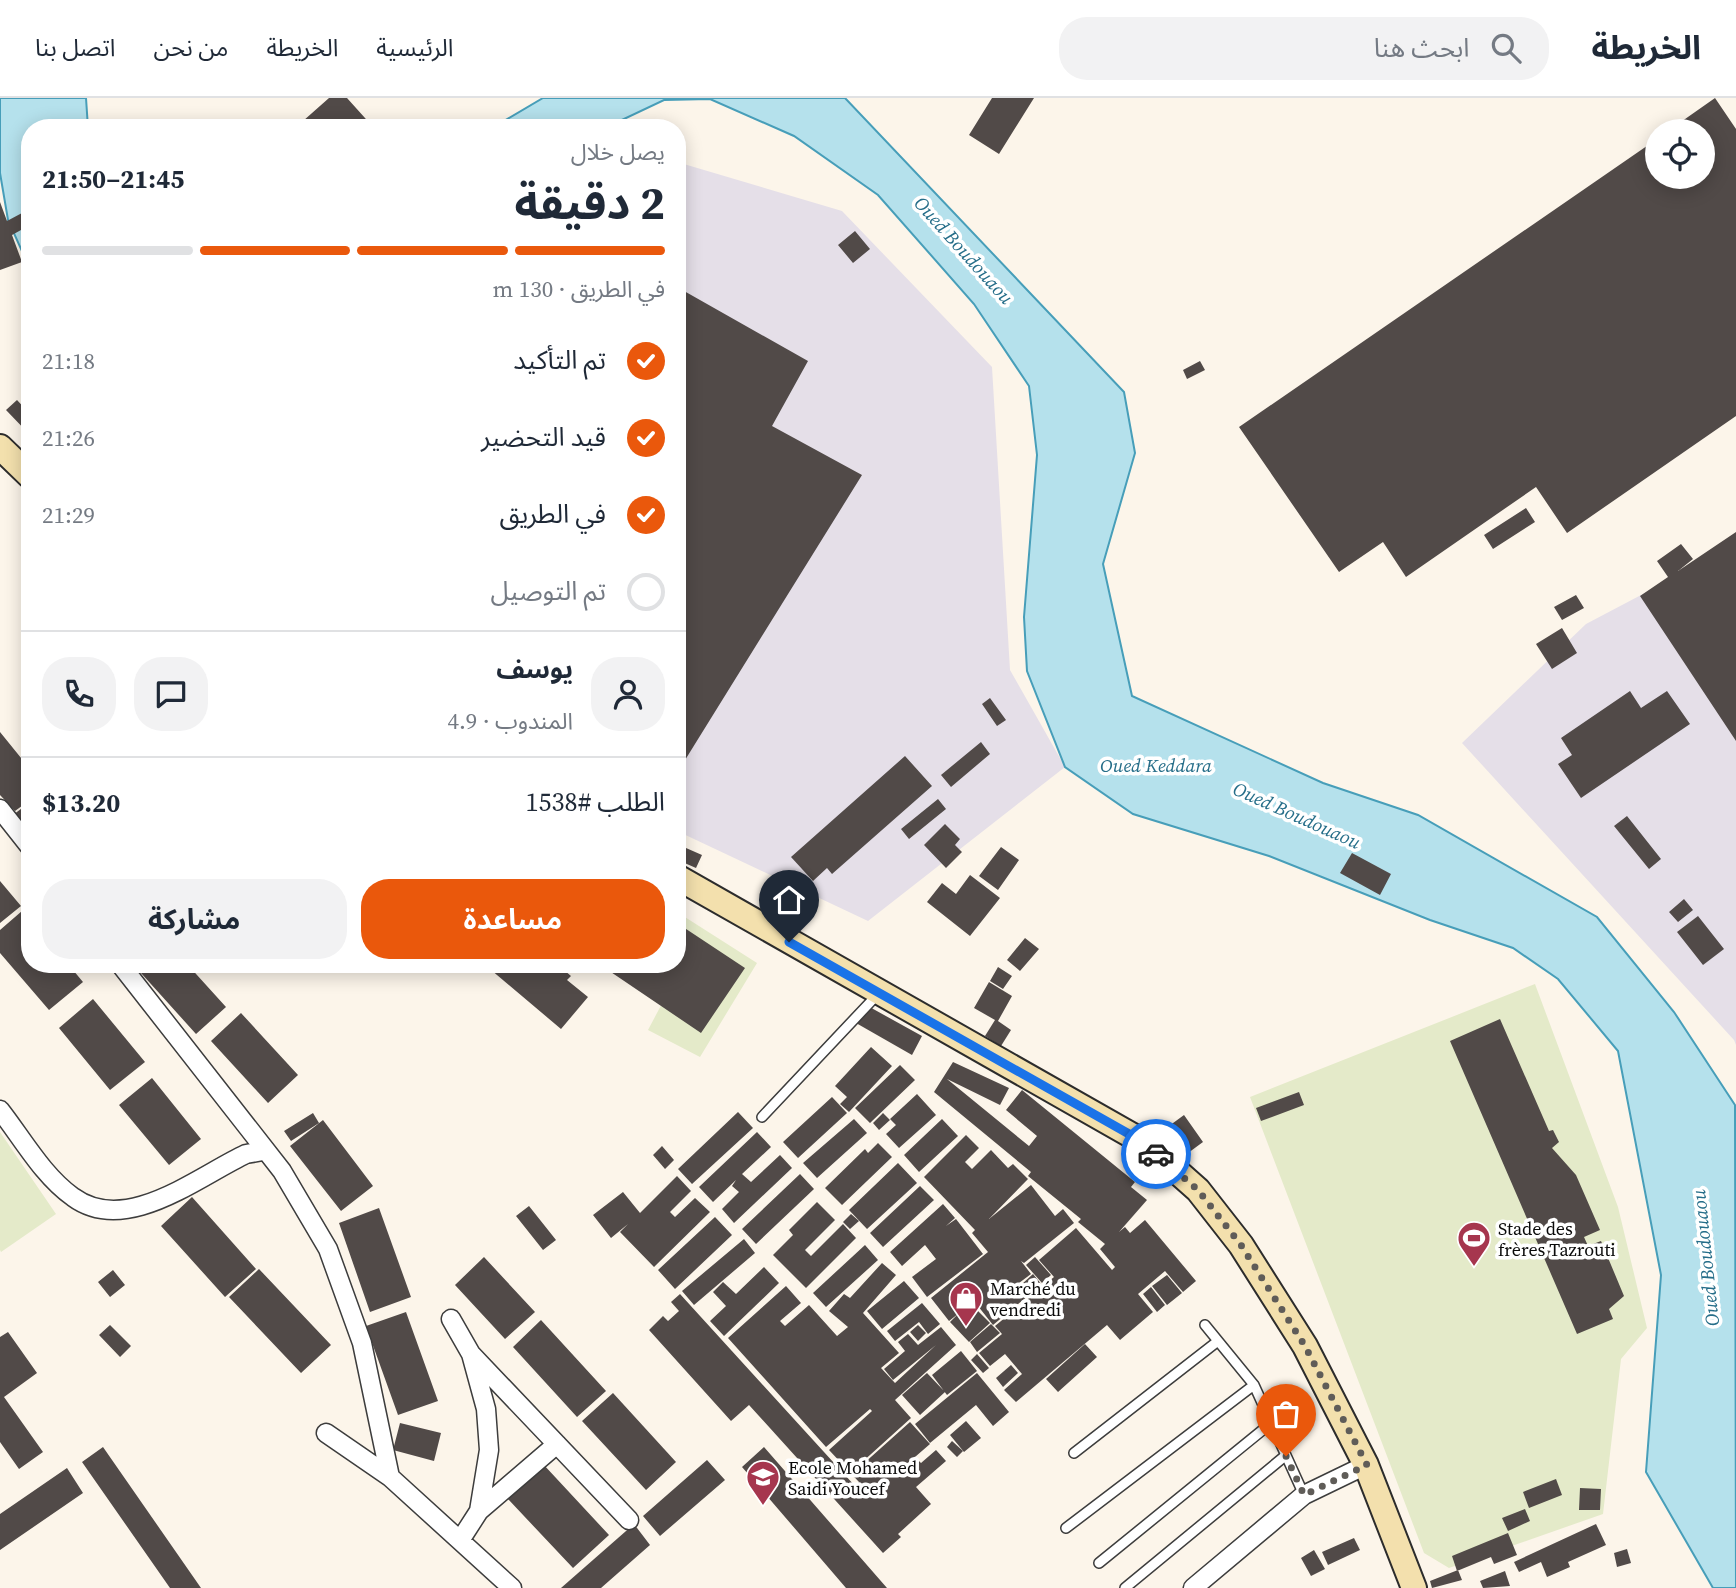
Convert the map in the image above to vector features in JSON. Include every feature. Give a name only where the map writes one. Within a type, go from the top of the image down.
[{"type":"main road","points":[[0,447],[21,468]]},
{"type":"main road","points":[[686,882],[1145,1143],[1198,1190],[1241,1245],[1305,1346],[1367,1465],[1414,1588]]},
{"type":"street","points":[[0,809],[21,836]]},
{"type":"street","points":[[127,973],[263,1151],[282,1171],[314,1226],[348,1297],[365,1354],[390,1477]]},
{"type":"street","points":[[0,1110],[55,1181],[91,1209],[116,1211],[146,1205],[246,1154],[263,1151]]},
{"type":"street","points":[[451,1319],[471,1354],[629,1520]]},
{"type":"street","points":[[471,1354],[486,1409],[489,1450],[479,1511]]},
{"type":"street","points":[[326,1433],[390,1477],[512,1588]]},
{"type":"street","points":[[461,1539],[479,1511],[557,1444]]},
{"type":"street","points":[[1193,1588],[1304,1495],[1367,1465]]},
{"type":"lane","points":[[762,1117],[879,994]]},
{"type":"lane","points":[[1205,1325],[1254,1385],[1304,1495]]},
{"type":"lane","points":[[1074,1453],[1218,1341]]},
{"type":"lane","points":[[1066,1528],[1254,1385]]},
{"type":"lane","points":[[1100,1563],[1270,1424]]},
{"type":"lane","points":[[1125,1588],[1286,1456]]},
{"type":"shaded area","points":[[686,165],[842,211],[992,367],[1010,670],[1065,767],[868,921],[686,835]]},
{"type":"shaded area","points":[[1736,545],[1736,1045],[1462,743],[1586,624]]},
{"type":"green space","points":[[686,918],[757,963],[700,1057],[648,1030],[675,979],[675,973],[686,973]]},
{"type":"green space","name":"Stade des frères Tazrouti","points":[[1535,984],[1618,1207],[1647,1328],[1621,1359],[1603,1514],[1449,1568],[1424,1553],[1250,1097]]},
{"type":"green space","points":[[0,1132],[56,1214],[1,1252],[0,1250]]},
{"type":"water","points":[[0,98],[86,98],[87,119],[21,119],[21,249],[8,220],[0,173]]},
{"type":"water","name":"Oued Keddara","points":[[543,98],[845,98],[1124,392],[1135,453],[1103,564],[1132,696],[1323,783],[1418,815],[1597,917],[1674,1012],[1735,1105],[1736,1588],[1713,1588],[1646,1472],[1661,1275],[1618,1051],[1558,979],[1513,948],[1430,920],[1269,856],[1133,814],[1065,767],[1027,671],[1024,617],[1037,455],[1029,386],[974,304],[878,195],[794,136],[710,99],[664,100],[624,119],[507,119]]},
{"type":"building","points":[[329,98],[347,98],[366,119],[305,119]]},
{"type":"building","points":[[992,98],[1034,98],[999,154],[969,135]]},
{"type":"building","points":[[1715,98],[1736,129],[1736,416],[1567,533],[1536,487],[1406,577],[1383,542],[1339,572],[1239,427],[1645,147],[1645,189],[1715,189],[1715,119],[1685,119]]},
{"type":"building","points":[[0,202],[7,221],[21,214],[21,230],[12,235],[21,262],[0,270]]},
{"type":"building","points":[[855,231],[870,249],[853,263],[838,245]]},
{"type":"building","points":[[686,292],[808,361],[772,426],[862,475],[686,759]]},
{"type":"building","points":[[1200,361],[1205,370],[1187,379],[1183,370]]},
{"type":"building","points":[[17,400],[21,404],[21,426],[6,410]]},
{"type":"building","points":[[1526,508],[1535,522],[1493,549],[1484,535]]},
{"type":"building","points":[[1736,532],[1736,741],[1640,596],[1668,577],[1657,561],[1681,544],[1693,559],[1678,571]]},
{"type":"building","points":[[1576,595],[1584,608],[1562,620],[1554,607]]},
{"type":"building","points":[[1562,628],[1577,653],[1552,669],[1536,644]]},
{"type":"building","points":[[1630,691],[1641,708],[1667,691],[1690,724],[1581,798],[1558,764],[1572,755],[1561,738]]},
{"type":"building","points":[[990,698],[1006,720],[997,726],[982,704]]},
{"type":"building","points":[[0,732],[21,758],[21,807],[15,811],[0,795]]},
{"type":"building","points":[[981,742],[990,754],[951,787],[941,775]]},
{"type":"building","points":[[905,756],[932,786],[832,874],[827,868],[813,881],[791,857]]},
{"type":"building","points":[[938,799],[946,809],[909,839],[901,829]]},
{"type":"building","points":[[21,809],[21,825],[13,815]]},
{"type":"building","points":[[1627,816],[1661,859],[1649,869],[1614,826]]},
{"type":"building","points":[[945,824],[960,839],[955,845],[962,852],[946,868],[924,845]]},
{"type":"building","points":[[1001,847],[1019,860],[998,890],[979,876]]},
{"type":"building","points":[[686,848],[702,855],[696,868],[686,864]]},
{"type":"building","points":[[1352,853],[1391,874],[1380,895],[1340,873]]},
{"type":"building","points":[[970,875],[1000,898],[970,936],[927,902],[942,883],[956,894]]},
{"type":"building","points":[[0,881],[21,906],[0,923]]},
{"type":"building","points":[[1684,899],[1693,910],[1678,922],[1669,912]]},
{"type":"building","points":[[21,912],[21,973],[76,973],[83,982],[49,1010],[0,953],[0,930]]},
{"type":"building","points":[[1698,916],[1724,949],[1703,965],[1677,932]]},
{"type":"building","points":[[686,929],[745,968],[701,1033],[612,973],[686,973]]},
{"type":"building","points":[[1025,938],[1039,949],[1020,971],[1007,960]]},
{"type":"building","points":[[998,967],[1012,976],[1003,989],[990,981]]},
{"type":"building","points":[[141,973],[195,973],[226,1007],[196,1034]]},
{"type":"building","points":[[495,973],[568,973],[571,976],[567,980],[588,997],[561,1029]]},
{"type":"building","points":[[989,982],[1012,996],[998,1021],[1011,1030],[1001,1046],[985,1036],[995,1020],[974,1008]]},
{"type":"building","points":[[93,999],[145,1062],[110,1090],[59,1028]]},
{"type":"building","points":[[866,1005],[922,1036],[912,1055],[856,1023]]},
{"type":"building","points":[[241,1013],[298,1075],[268,1103],[211,1041]]},
{"type":"building","points":[[1500,1019],[1549,1131],[1553,1130],[1559,1142],[1552,1148],[1576,1175],[1600,1230],[1584,1237],[1588,1246],[1601,1241],[1624,1296],[1609,1309],[1613,1319],[1577,1334],[1450,1041]]},
{"type":"building","points":[[871,1047],[892,1066],[849,1112],[840,1104],[847,1097],[835,1086]]},
{"type":"building","points":[[953,1062],[1009,1088],[1000,1105],[947,1079],[1029,1146],[1037,1136],[1006,1110],[1022,1090],[1135,1182],[1131,1187],[1147,1200],[1119,1232],[1125,1227],[1130,1233],[1145,1220],[1196,1281],[1183,1292],[1165,1271],[1138,1294],[1153,1312],[1120,1340],[1107,1325],[1016,1402],[1004,1390],[1022,1374],[1005,1354],[990,1366],[979,1353],[1002,1334],[995,1326],[1054,1277],[1039,1260],[1076,1228],[1112,1270],[1115,1267],[1100,1249],[1105,1244],[1078,1222],[1081,1219],[1028,1176],[1031,1172],[934,1092]]},
{"type":"building","points":[[900,1065],[915,1080],[870,1123],[855,1108]]},
{"type":"building","points":[[152,1078],[201,1139],[169,1165],[119,1105]]},
{"type":"building","points":[[1299,1092],[1304,1105],[1261,1121],[1256,1108]]},
{"type":"building","points":[[917,1094],[936,1115],[899,1148],[886,1134],[896,1125],[890,1119]]},
{"type":"building","points":[[832,1097],[847,1113],[798,1158],[783,1142]]},
{"type":"building","points":[[738,1112],[753,1128],[692,1184],[678,1169]]},
{"type":"building","points":[[313,1113],[319,1123],[291,1141],[284,1131]]},
{"type":"building","points":[[883,1113],[890,1120],[879,1130],[873,1123]]},
{"type":"building","points":[[1184,1115],[1203,1142],[1188,1153],[1169,1126]]},
{"type":"building","points":[[854,1119],[867,1133],[817,1178],[803,1163]]},
{"type":"building","points":[[942,1119],[958,1136],[919,1172],[904,1155]]},
{"type":"building","points":[[323,1120],[373,1186],[341,1211],[290,1146]]},
{"type":"building","points":[[757,1132],[771,1147],[742,1174],[751,1182],[780,1155],[792,1168],[734,1223],[722,1209],[739,1192],[732,1186],[736,1180],[713,1202],[699,1187]]},
{"type":"building","points":[[966,1135],[979,1148],[965,1162],[972,1169],[991,1150],[1008,1168],[1013,1164],[1028,1179],[989,1219],[1031,1185],[1055,1216],[1063,1209],[1074,1223],[1024,1263],[1021,1261],[1031,1274],[1019,1283],[1029,1295],[993,1325],[974,1301],[971,1304],[990,1323],[969,1342],[950,1322],[958,1314],[949,1321],[931,1298],[988,1252],[972,1233],[975,1230],[924,1177]]},
{"type":"building","points":[[878,1143],[892,1157],[842,1205],[825,1188],[865,1149],[868,1153]]},
{"type":"building","points":[[662,1146],[674,1160],[665,1169],[653,1155]]},
{"type":"building","points":[[898,1163],[917,1183],[867,1229],[849,1210]]},
{"type":"building","points":[[800,1174],[814,1189],[756,1244],[742,1229]]},
{"type":"building","points":[[677,1176],[691,1191],[670,1212],[675,1217],[695,1198],[710,1212],[654,1267],[620,1232],[628,1224],[611,1238],[593,1215],[623,1192],[640,1213]]},
{"type":"building","points":[[920,1186],[934,1200],[883,1247],[870,1233]]},
{"type":"building","points":[[192,1197],[256,1269],[225,1297],[161,1226]]},
{"type":"building","points":[[817,1202],[835,1220],[805,1250],[811,1256],[843,1224],[856,1238],[806,1288],[773,1255],[793,1235],[789,1230]]},
{"type":"building","points":[[943,1204],[955,1218],[946,1226],[956,1219],[983,1254],[927,1297],[912,1277],[936,1259],[925,1245],[902,1266],[890,1252]]},
{"type":"building","points":[[529,1206],[556,1240],[543,1250],[516,1216]]},
{"type":"building","points":[[379,1208],[411,1297],[370,1312],[339,1223]]},
{"type":"building","points":[[851,1214],[859,1221],[850,1229],[843,1222]]},
{"type":"building","points":[[715,1217],[732,1235],[675,1289],[658,1270]]},
{"type":"building","points":[[744,1239],[755,1253],[694,1305],[682,1291]]},
{"type":"building","points":[[865,1245],[878,1260],[826,1307],[813,1293]]},
{"type":"building","points":[[484,1257],[535,1312],[505,1339],[455,1285]]},
{"type":"building","points":[[1035,1257],[1051,1275],[1042,1283],[1026,1265]]},
{"type":"building","points":[[882,1263],[896,1275],[863,1313],[899,1353],[881,1368],[895,1383],[936,1345],[893,1380],[884,1369],[905,1351],[898,1342],[908,1334],[918,1345],[941,1327],[956,1345],[895,1400],[911,1418],[860,1464],[910,1422],[930,1444],[915,1457],[921,1463],[936,1450],[946,1461],[916,1487],[931,1504],[898,1534],[901,1537],[883,1553],[749,1405],[731,1421],[649,1330],[663,1316],[668,1321],[679,1311],[671,1302],[680,1294],[855,1486],[859,1482],[829,1450],[872,1411],[870,1409],[826,1447],[728,1338],[786,1286],[801,1303],[780,1321],[785,1326],[809,1305],[837,1336],[848,1327],[829,1311],[844,1294],[850,1298]]},
{"type":"building","points":[[764,1267],[779,1283],[724,1336],[710,1321],[726,1306],[713,1292],[723,1282],[736,1294]]},
{"type":"building","points":[[259,1269],[331,1345],[301,1373],[229,1297]]},
{"type":"building","points":[[113,1270],[125,1285],[110,1297],[98,1282]]},
{"type":"building","points":[[1033,1274],[1042,1285],[1030,1295],[1022,1284]]},
{"type":"building","points":[[1167,1275],[1182,1293],[1167,1305],[1152,1286]]},
{"type":"building","points":[[904,1281],[919,1298],[882,1329],[867,1311]]},
{"type":"building","points":[[1151,1287],[1165,1305],[1157,1312],[1143,1294]]},
{"type":"building","points":[[922,1303],[940,1324],[928,1334],[919,1322],[895,1341],[887,1331]]},
{"type":"building","points":[[406,1312],[438,1401],[398,1415],[366,1326]]},
{"type":"building","points":[[541,1320],[606,1391],[577,1417],[513,1347]]},
{"type":"building","points":[[991,1324],[1000,1333],[977,1352],[970,1342]]},
{"type":"building","points":[[110,1325],[131,1346],[120,1357],[99,1335]]},
{"type":"building","points":[[918,1325],[926,1333],[918,1341],[910,1332]]},
{"type":"building","points":[[8,1332],[37,1373],[4,1397],[43,1452],[19,1469],[0,1442],[0,1337]]},
{"type":"building","points":[[1085,1344],[1097,1357],[1058,1392],[1046,1379]]},
{"type":"building","points":[[961,1351],[977,1371],[947,1395],[932,1375]]},
{"type":"building","points":[[977,1354],[989,1368],[983,1373],[971,1360]]},
{"type":"building","points":[[1011,1365],[1018,1373],[1003,1387],[996,1378]]},
{"type":"building","points":[[927,1373],[945,1392],[920,1415],[902,1395]]},
{"type":"building","points":[[977,1373],[1009,1412],[993,1426],[976,1405],[930,1443],[915,1424]]},
{"type":"building","points":[[613,1393],[676,1462],[646,1490],[582,1421]]},
{"type":"building","points":[[966,1421],[981,1438],[964,1452],[950,1435]]},
{"type":"building","points":[[400,1423],[441,1433],[434,1461],[393,1450]]},
{"type":"building","points":[[952,1441],[963,1451],[957,1457],[947,1447]]},
{"type":"building","points":[[103,1447],[201,1588],[170,1588],[82,1462]]},
{"type":"building","points":[[764,1447],[887,1588],[846,1588],[742,1467]]},
{"type":"building","points":[[707,1460],[725,1480],[660,1536],[643,1516]]},
{"type":"building","points":[[543,1464],[609,1535],[573,1568],[507,1498]]},
{"type":"building","points":[[67,1468],[83,1493],[0,1550],[0,1514]]},
{"type":"building","points":[[1556,1479],[1562,1495],[1529,1508],[1523,1492]]},
{"type":"building","points":[[1580,1488],[1601,1489],[1600,1510],[1579,1510]]},
{"type":"building","points":[[1525,1509],[1530,1521],[1508,1531],[1502,1518]]},
{"type":"building","points":[[634,1524],[650,1545],[601,1588],[561,1588]]},
{"type":"building","points":[[1596,1524],[1606,1545],[1568,1562],[1570,1567],[1547,1577],[1541,1562],[1519,1572],[1514,1562]]},
{"type":"building","points":[[1508,1533],[1517,1555],[1494,1564],[1491,1557],[1457,1571],[1452,1556]]},
{"type":"building","points":[[1354,1538],[1360,1550],[1328,1565],[1322,1552]]},
{"type":"building","points":[[1627,1549],[1631,1563],[1617,1567],[1614,1553]]},
{"type":"building","points":[[1314,1550],[1325,1569],[1311,1576],[1301,1558]]},
{"type":"building","points":[[1458,1570],[1462,1580],[1432,1588],[1430,1581]]},
{"type":"building","points":[[1505,1571],[1510,1586],[1483,1588],[1480,1581]]},
{"type":"way so far","points":[[1156,1154],[1198,1190],[1241,1245],[1305,1346],[1367,1465],[1304,1495],[1286,1456]]},
{"type":"place","name":"Stade des frères Tazrouti","points":[[1474,1268]]},
{"type":"place","name":"Marché du vendredi","points":[[966,1328]]},
{"type":"place","name":"Ecole Mohamed Saidi Youcef","points":[[763,1507]]},
{"type":"route","points":[[789,942],[1145,1143],[1156,1154]]},
{"type":"water label","name":"Oued Boudouaou","points":[[964,250]]},
{"type":"water label","name":"Oued Boudouaou","points":[[1297,815]]},
{"type":"water label","name":"Oued Boudouaou","points":[[1705,1258]]}]
